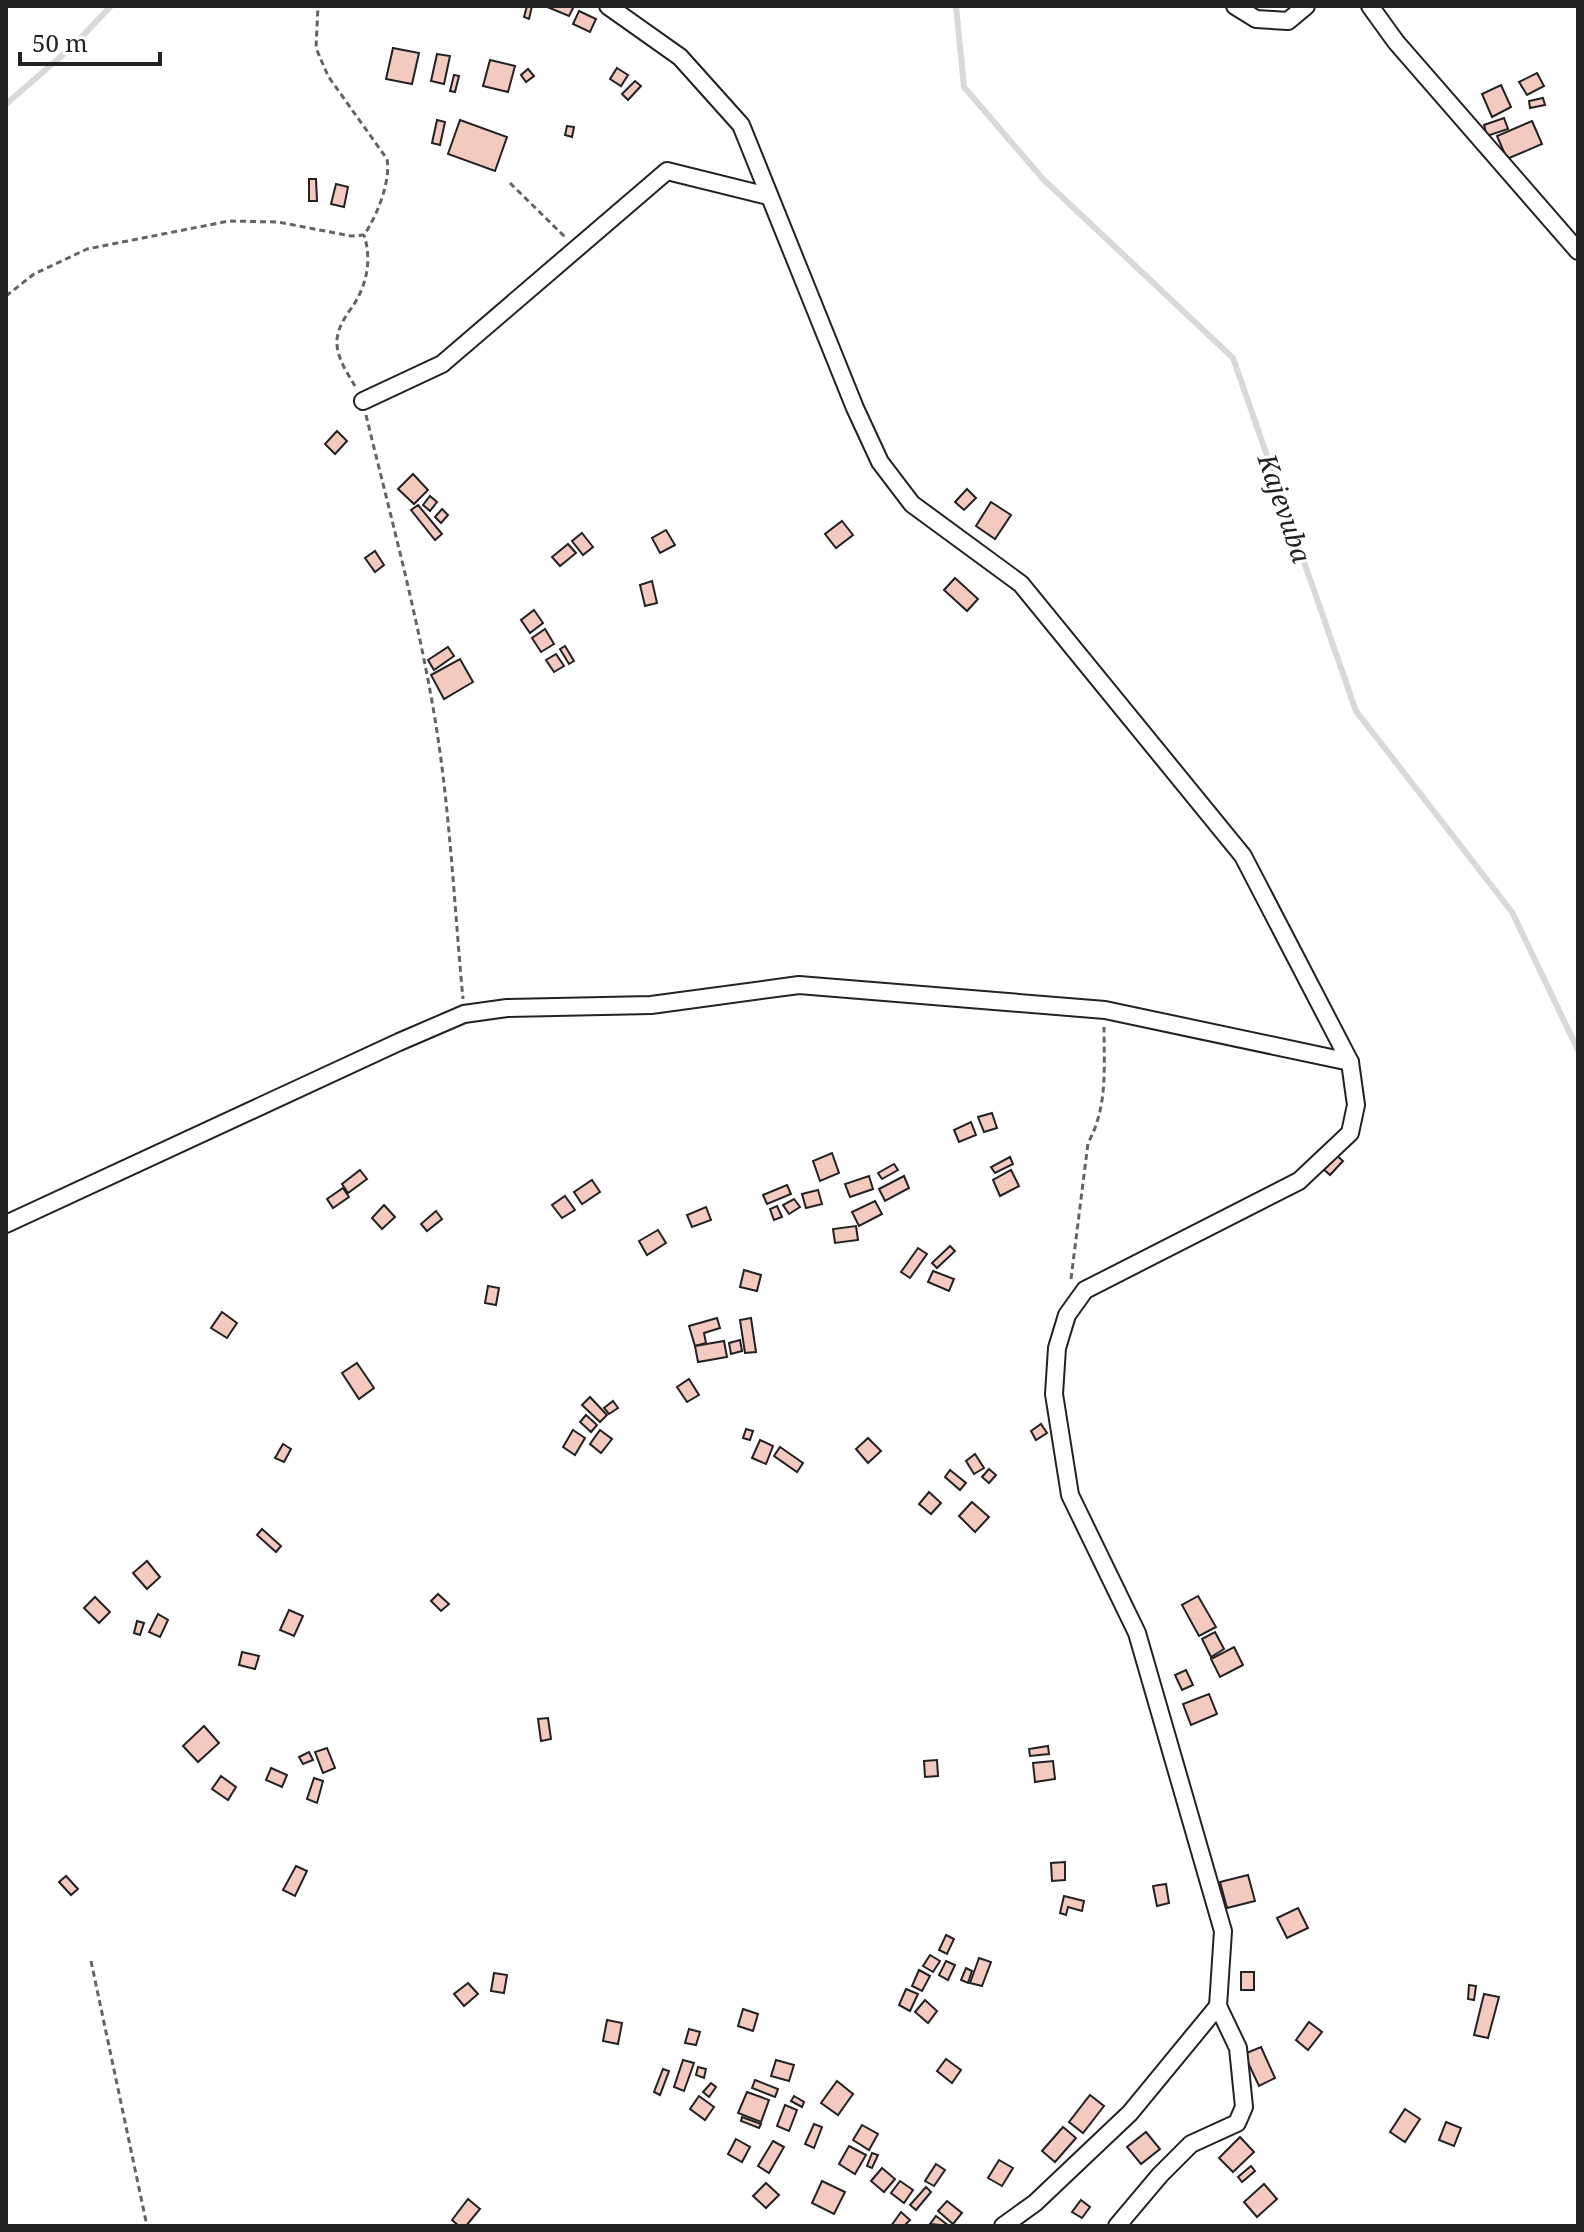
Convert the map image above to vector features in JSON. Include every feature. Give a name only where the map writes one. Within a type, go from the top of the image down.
[{"type":"street","points":[[608,6],[680,57],[741,125],[855,408],[880,462],[912,504],[1021,584],[1243,856],[1350,1062],[1356,1105],[1350,1133],[1299,1181],[1085,1290],[1067,1315],[1057,1348],[1054,1394],[1070,1495],[1137,1633],[1223,1931],[1218,2006],[1238,2048],[1244,2107],[1237,2123],[1191,2144],[1151,2184],[1117,2226]]},
{"type":"street","points":[[1235,6],[1256,19],[1288,21],[1306,6]]},
{"type":"street","points":[[1370,6],[1396,42],[1578,251]]},
{"type":"street","points":[[363,401],[442,364],[667,171],[768,196]]},
{"type":"street","points":[[6,1224],[399,1042],[464,1014],[507,1008],[651,1005],[799,985],[1105,1010],[1350,1062]]},
{"type":"street","points":[[1003,2226],[1035,2203],[1130,2113],[1218,2006]]},
{"type":"path","points":[[318,6],[316,48],[328,76],[387,159],[389,171],[371,225],[364,235]]},
{"type":"path","points":[[510,183],[576,248]]},
{"type":"path","points":[[6,296],[34,274],[87,249],[229,221],[278,222],[351,236],[364,235]]},
{"type":"path","points":[[364,235],[370,252],[366,278],[337,335],[340,360],[363,401],[417,622],[435,716],[464,1014]]},
{"type":"path","points":[[1071,1284],[1088,1143],[1099,1124],[1103,1095],[1105,1010]]},
{"type":"path","points":[[91,1961],[147,2226]]},
{"type":"building","points":[[527,6],[532,6],[529,19],[524,17]]},
{"type":"building","points":[[545,6],[574,6],[569,16]]},
{"type":"building","points":[[579,11],[596,19],[590,32],[573,24]]},
{"type":"building","points":[[393,48],[419,53],[412,84],[386,79]]},
{"type":"building","points":[[437,54],[450,56],[444,84],[431,81]]},
{"type":"building","points":[[490,60],[515,66],[508,92],[483,86]]},
{"type":"building","points":[[617,68],[628,75],[621,86],[610,79]]},
{"type":"building","points":[[528,69],[534,76],[526,82],[521,75]]},
{"type":"building","points":[[1537,73],[1544,86],[1527,95],[1519,82]]},
{"type":"building","points":[[454,75],[459,76],[455,92],[450,91]]},
{"type":"building","points":[[635,81],[641,86],[628,100],[622,94]]},
{"type":"building","points":[[1501,85],[1511,107],[1492,117],[1482,94]]},
{"type":"building","points":[[1543,98],[1545,105],[1530,108],[1529,101]]},
{"type":"building","points":[[1504,118],[1508,129],[1487,136],[1484,125]]},
{"type":"building","points":[[437,120],[445,122],[440,145],[432,143]]},
{"type":"building","points":[[460,120],[507,137],[495,171],[448,154]]},
{"type":"building","points":[[1532,121],[1542,144],[1507,159],[1497,136]]},
{"type":"building","points":[[567,126],[574,127],[572,137],[565,135]]},
{"type":"building","points":[[309,179],[316,179],[317,201],[309,201]]},
{"type":"building","points":[[336,184],[348,187],[344,207],[331,204]]},
{"type":"building","points":[[337,431],[347,441],[335,454],[325,444]]},
{"type":"building","points":[[413,474],[428,490],[414,504],[398,489]]},
{"type":"building","points":[[967,489],[976,498],[964,510],[955,502]]},
{"type":"building","points":[[430,496],[437,502],[430,511],[423,505]]},
{"type":"building","points":[[991,502],[1011,515],[995,539],[976,526]]},
{"type":"building","points":[[418,505],[442,534],[435,540],[411,510]]},
{"type":"building","points":[[442,509],[448,515],[441,523],[435,517]]},
{"type":"building","points":[[842,521],[853,535],[836,548],[825,534]]},
{"type":"building","points":[[666,530],[675,545],[660,553],[652,538]]},
{"type":"building","points":[[582,533],[593,547],[583,555],[572,541]]},
{"type":"building","points":[[568,544],[576,553],[560,566],[552,557]]},
{"type":"building","points":[[375,551],[384,565],[375,572],[365,558]]},
{"type":"building","points":[[955,578],[978,599],[967,611],[944,590]]},
{"type":"building","points":[[652,581],[657,603],[645,606],[640,585]]},
{"type":"building","points":[[534,610],[543,623],[530,633],[521,620]]},
{"type":"building","points":[[545,629],[554,644],[541,652],[532,638]]},
{"type":"building","points":[[565,646],[574,661],[569,664],[560,649]]},
{"type":"building","points":[[448,647],[454,656],[434,670],[428,660]]},
{"type":"building","points":[[556,654],[564,666],[554,672],[546,660]]},
{"type":"building","points":[[460,659],[473,682],[444,699],[431,675]]},
{"type":"building","points":[[992,1113],[997,1128],[984,1132],[978,1117]]},
{"type":"building","points":[[971,1122],[976,1135],[959,1142],[954,1130]]},
{"type":"building","points":[[832,1153],[839,1173],[820,1181],[813,1161]]},
{"type":"building","points":[[1334,1153],[1343,1161],[1330,1175],[1321,1167]]},
{"type":"building","points":[[1010,1157],[1013,1164],[995,1173],[991,1167]]},
{"type":"building","points":[[894,1164],[898,1170],[882,1179],[878,1173]]},
{"type":"building","points":[[360,1170],[367,1179],[348,1193],[342,1184]]},
{"type":"building","points":[[1011,1170],[1019,1186],[1000,1196],[993,1180]]},
{"type":"building","points":[[869,1176],[873,1189],[850,1197],[845,1184]]},
{"type":"building","points":[[904,1176],[909,1188],[885,1201],[879,1189]]},
{"type":"building","points":[[592,1180],[600,1192],[582,1204],[574,1192]]},
{"type":"building","points":[[787,1185],[791,1194],[767,1204],[763,1195]]},
{"type":"building","points":[[343,1188],[349,1197],[333,1208],[327,1199]]},
{"type":"building","points":[[818,1190],[822,1204],[806,1208],[802,1194]]},
{"type":"building","points":[[565,1196],[575,1210],[562,1218],[552,1205]]},
{"type":"building","points":[[794,1199],[800,1207],[789,1214],[783,1205]]},
{"type":"building","points":[[875,1201],[882,1214],[859,1226],[852,1212]]},
{"type":"building","points":[[384,1205],[395,1217],[382,1229],[372,1218]]},
{"type":"building","points":[[777,1206],[782,1217],[774,1220],[770,1209]]},
{"type":"building","points":[[706,1207],[711,1220],[692,1227],[687,1215]]},
{"type":"building","points":[[436,1211],[442,1219],[427,1231],[421,1224]]},
{"type":"building","points":[[856,1226],[858,1240],[835,1243],[833,1229]]},
{"type":"building","points":[[658,1230],[666,1243],[647,1255],[639,1241]]},
{"type":"building","points":[[950,1246],[955,1251],[937,1268],[932,1263]]},
{"type":"building","points":[[918,1248],[927,1254],[910,1278],[901,1272]]},
{"type":"building","points":[[744,1270],[761,1275],[757,1291],[740,1287]]},
{"type":"building","points":[[933,1271],[954,1279],[949,1291],[928,1282]]},
{"type":"building","points":[[488,1286],[499,1288],[496,1305],[485,1303]]},
{"type":"building","points":[[222,1312],[237,1323],[227,1338],[211,1328]]},
{"type":"building","points":[[717,1318],[720,1328],[704,1333],[706,1343],[695,1346],[689,1326]]},
{"type":"building","points":[[751,1318],[756,1352],[745,1353],[740,1320]]},
{"type":"building","points":[[740,1340],[742,1351],[731,1354],[729,1343]]},
{"type":"building","points":[[724,1341],[727,1357],[698,1362],[695,1346]]},
{"type":"building","points":[[357,1363],[374,1388],[359,1399],[342,1373]]},
{"type":"building","points":[[689,1379],[699,1395],[687,1402],[677,1387]]},
{"type":"building","points":[[590,1397],[607,1415],[600,1422],[582,1405]]},
{"type":"building","points":[[613,1401],[618,1408],[609,1414],[604,1408]]},
{"type":"building","points":[[586,1415],[597,1425],[591,1432],[580,1422]]},
{"type":"building","points":[[1041,1424],[1047,1433],[1036,1440],[1031,1431]]},
{"type":"building","points":[[746,1429],[753,1431],[750,1440],[743,1438]]},
{"type":"building","points":[[573,1430],[585,1438],[575,1455],[563,1447]]},
{"type":"building","points":[[600,1430],[612,1439],[601,1453],[590,1444]]},
{"type":"building","points":[[868,1438],[881,1451],[868,1463],[856,1449]]},
{"type":"building","points":[[760,1440],[773,1446],[766,1464],[752,1458]]},
{"type":"building","points":[[283,1444],[291,1449],[284,1462],[275,1458]]},
{"type":"building","points":[[780,1447],[803,1463],[797,1472],[774,1456]]},
{"type":"building","points":[[975,1454],[984,1468],[974,1474],[966,1461]]},
{"type":"building","points":[[989,1469],[996,1475],[989,1483],[982,1477]]},
{"type":"building","points":[[950,1470],[966,1483],[960,1490],[945,1477]]},
{"type":"building","points":[[929,1492],[941,1503],[931,1514],[919,1504]]},
{"type":"building","points":[[972,1502],[989,1517],[975,1532],[959,1516]]},
{"type":"building","points":[[262,1529],[281,1546],[276,1552],[257,1535]]},
{"type":"building","points":[[147,1561],[160,1577],[147,1589],[133,1573]]},
{"type":"building","points":[[438,1594],[449,1604],[441,1611],[431,1601]]},
{"type":"building","points":[[1198,1596],[1216,1627],[1199,1636],[1182,1605]]},
{"type":"building","points":[[95,1597],[110,1612],[99,1623],[84,1608]]},
{"type":"building","points":[[289,1610],[303,1616],[294,1636],[280,1630]]},
{"type":"building","points":[[158,1614],[168,1620],[160,1637],[149,1632]]},
{"type":"building","points":[[137,1621],[144,1623],[140,1635],[134,1633]]},
{"type":"building","points":[[1215,1632],[1224,1649],[1211,1657],[1202,1639]]},
{"type":"building","points":[[1234,1647],[1243,1665],[1220,1677],[1211,1659]]},
{"type":"building","points":[[242,1652],[259,1656],[255,1669],[239,1665]]},
{"type":"building","points":[[1186,1670],[1193,1685],[1182,1690],[1175,1675]]},
{"type":"building","points":[[1209,1694],[1217,1714],[1191,1725],[1183,1704]]},
{"type":"building","points":[[548,1718],[551,1739],[541,1741],[538,1719]]},
{"type":"building","points":[[204,1726],[219,1743],[198,1762],[183,1746]]},
{"type":"building","points":[[1048,1746],[1049,1754],[1030,1756],[1029,1749]]},
{"type":"building","points":[[327,1748],[335,1768],[323,1773],[315,1752]]},
{"type":"building","points":[[309,1752],[313,1760],[303,1764],[299,1757]]},
{"type":"building","points":[[937,1760],[938,1776],[925,1777],[924,1761]]},
{"type":"building","points":[[1053,1761],[1055,1779],[1035,1782],[1033,1763]]},
{"type":"building","points":[[271,1768],[287,1775],[282,1787],[266,1780]]},
{"type":"building","points":[[221,1776],[236,1787],[228,1800],[212,1789]]},
{"type":"building","points":[[314,1778],[323,1781],[317,1803],[307,1799]]},
{"type":"building","points":[[1065,1862],[1065,1880],[1052,1881],[1051,1863]]},
{"type":"building","points":[[296,1866],[307,1871],[295,1896],[283,1890]]},
{"type":"building","points":[[1248,1875],[1255,1901],[1227,1908],[1220,1882]]},
{"type":"building","points":[[66,1876],[78,1889],[71,1895],[59,1882]]},
{"type":"building","points":[[1166,1884],[1169,1903],[1157,1906],[1153,1886]]},
{"type":"building","points":[[1064,1896],[1084,1901],[1082,1911],[1068,1907],[1066,1915],[1060,1913]]},
{"type":"building","points":[[1298,1908],[1308,1928],[1287,1938],[1277,1918]]},
{"type":"building","points":[[946,1935],[954,1939],[947,1954],[939,1950]]},
{"type":"building","points":[[930,1955],[940,1961],[933,1972],[923,1966]]},
{"type":"building","points":[[979,1958],[991,1962],[982,1986],[970,1983]]},
{"type":"building","points":[[946,1961],[955,1965],[948,1980],[939,1975]]},
{"type":"building","points":[[966,1968],[972,1971],[968,1983],[961,1980]]},
{"type":"building","points":[[919,1970],[930,1976],[922,1991],[912,1986]]},
{"type":"building","points":[[1241,1972],[1254,1972],[1254,1990],[1241,1990]]},
{"type":"building","points":[[494,1973],[507,1975],[504,1993],[491,1991]]},
{"type":"building","points":[[468,1983],[478,1994],[464,2006],[454,1994]]},
{"type":"building","points":[[1469,1985],[1476,1986],[1474,2000],[1468,1999]]},
{"type":"building","points":[[906,1989],[918,1994],[910,2011],[899,2005]]},
{"type":"building","points":[[1484,1994],[1499,1997],[1488,2038],[1474,2035]]},
{"type":"building","points":[[925,2000],[937,2011],[928,2023],[915,2012]]},
{"type":"building","points":[[743,2009],[758,2014],[753,2031],[738,2026]]},
{"type":"building","points":[[607,2020],[622,2023],[618,2044],[603,2041]]},
{"type":"building","points":[[1309,2022],[1322,2032],[1308,2050],[1296,2040]]},
{"type":"building","points":[[689,2029],[700,2032],[696,2045],[685,2043]]},
{"type":"building","points":[[1261,2047],[1275,2078],[1259,2086],[1244,2054]]},
{"type":"building","points":[[946,2059],[961,2070],[952,2083],[937,2071]]},
{"type":"building","points":[[683,2060],[694,2063],[684,2091],[674,2087]]},
{"type":"building","points":[[776,2060],[794,2065],[789,2081],[771,2076]]},
{"type":"building","points":[[698,2067],[706,2069],[704,2078],[696,2075]]},
{"type":"building","points":[[663,2069],[669,2071],[660,2095],[654,2092]]},
{"type":"building","points":[[755,2080],[778,2089],[775,2097],[752,2088]]},
{"type":"building","points":[[837,2081],[853,2094],[838,2115],[821,2103]]},
{"type":"building","points":[[711,2083],[716,2087],[709,2097],[703,2092]]},
{"type":"building","points":[[747,2092],[769,2100],[761,2122],[738,2113]]},
{"type":"building","points":[[1090,2095],[1104,2106],[1083,2133],[1069,2122]]},
{"type":"building","points":[[699,2096],[714,2107],[705,2120],[690,2109]]},
{"type":"building","points":[[794,2096],[804,2102],[802,2107],[791,2101]]},
{"type":"building","points":[[785,2105],[797,2110],[789,2131],[777,2126]]},
{"type":"building","points":[[1405,2109],[1420,2119],[1405,2142],[1390,2132]]},
{"type":"building","points":[[742,2117],[761,2124],[759,2128],[741,2121]]},
{"type":"building","points":[[1446,2122],[1461,2128],[1454,2146],[1439,2140]]},
{"type":"building","points":[[814,2124],[822,2127],[814,2148],[805,2144]]},
{"type":"building","points":[[862,2125],[878,2134],[869,2150],[853,2140]]},
{"type":"building","points":[[1063,2127],[1076,2138],[1055,2162],[1042,2151]]},
{"type":"building","points":[[1146,2132],[1160,2149],[1141,2164],[1127,2147]]},
{"type":"building","points":[[1240,2137],[1254,2152],[1233,2172],[1219,2158]]},
{"type":"building","points":[[736,2139],[750,2147],[742,2162],[728,2154]]},
{"type":"building","points":[[773,2141],[784,2147],[769,2173],[758,2166]]},
{"type":"building","points":[[849,2146],[866,2155],[855,2174],[839,2164]]},
{"type":"building","points":[[872,2153],[878,2155],[872,2168],[867,2166]]},
{"type":"building","points":[[999,2160],[1013,2168],[1002,2186],[988,2178]]},
{"type":"building","points":[[936,2164],[945,2170],[934,2186],[925,2181]]},
{"type":"building","points":[[1251,2166],[1255,2171],[1242,2182],[1238,2177]]},
{"type":"building","points":[[882,2168],[895,2179],[884,2192],[871,2181]]},
{"type":"building","points":[[822,2181],[845,2192],[834,2214],[812,2203]]},
{"type":"building","points":[[900,2181],[913,2190],[904,2203],[891,2193]]},
{"type":"building","points":[[766,2183],[779,2195],[766,2208],[753,2196]]},
{"type":"building","points":[[1264,2184],[1277,2199],[1257,2217],[1244,2202]]},
{"type":"building","points":[[926,2187],[931,2192],[916,2210],[910,2205]]},
{"type":"building","points":[[468,2199],[480,2209],[466,2226],[459,2226],[452,2220]]},
{"type":"building","points":[[1081,2200],[1090,2207],[1082,2218],[1072,2212]]},
{"type":"building","points":[[947,2201],[962,2213],[953,2224],[938,2211]]},
{"type":"building","points":[[901,2212],[910,2220],[904,2226],[891,2226]]},
{"type":"building","points":[[936,2216],[949,2226],[930,2224]]},
{"type":"waterway","points":[[6,104],[73,46],[111,6]]},
{"type":"waterway","name":"Kajevuba","points":[[956,6],[964,87],[1043,179],[1233,358],[1356,711],[1512,912],[1578,1050]]}]
